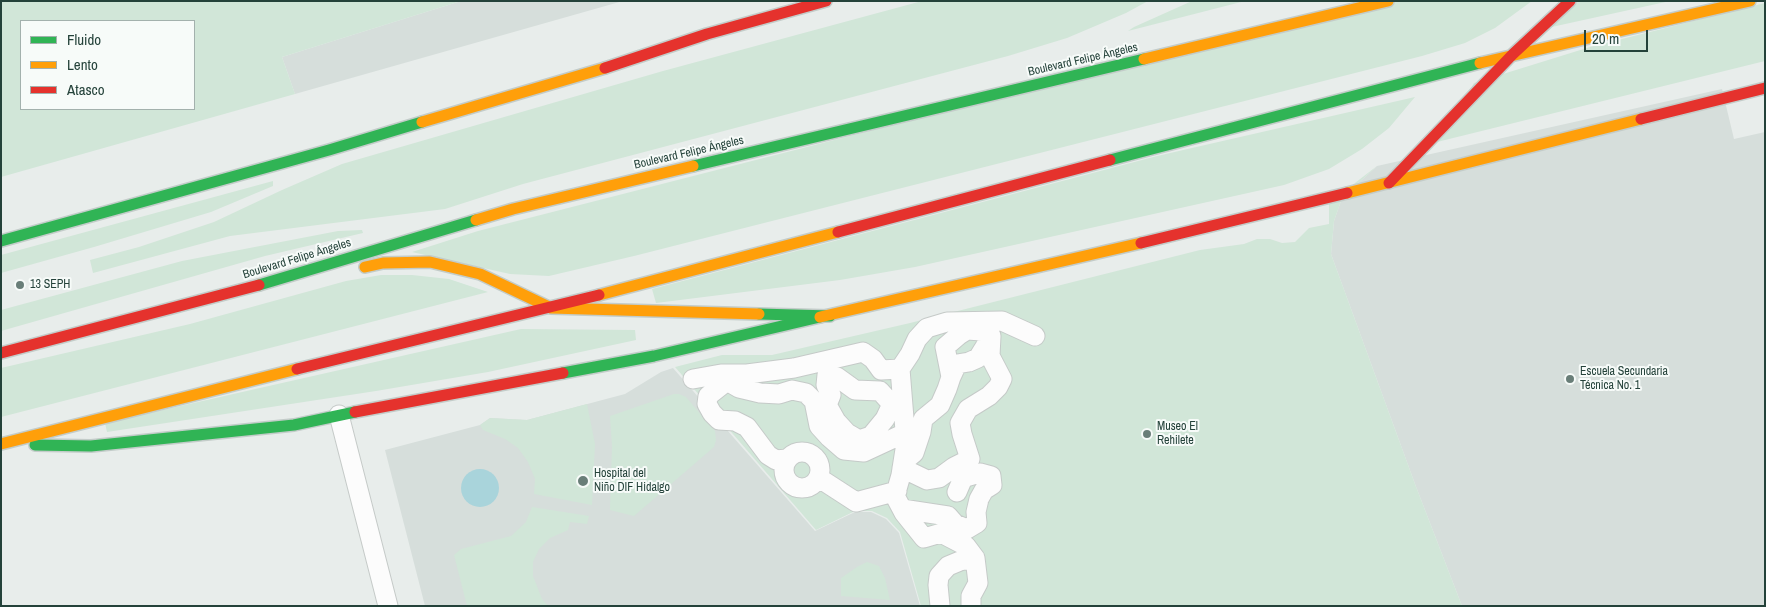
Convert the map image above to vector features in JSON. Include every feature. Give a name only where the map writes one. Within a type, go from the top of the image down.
[{"type":"main road","points":[[1,241],[329,150],[610,67],[707,34],[826,1]]},
{"type":"main road","name":"Boulevard Felipe Ángeles","points":[[1,353],[232,293],[513,209],[1388,1]]},
{"type":"main road","points":[[1389,183],[1513,54],[1570,1]]},
{"type":"main road","points":[[1,444],[417,339],[550,308],[1513,54],[1750,1]]},
{"type":"main road","points":[[1,444],[91,446],[294,425],[654,356],[1389,183],[1765,88]]},
{"type":"main road","points":[[355,270],[383,263],[430,262],[480,274],[550,308],[830,316]]},
{"type":"main road","points":[[232,293],[269,292],[336,274]]},
{"type":"street","points":[[971,606],[971,596],[978,583],[976,558],[966,546],[941,533],[924,538],[902,509],[895,496],[903,465],[906,443],[898,402],[900,369],[917,339],[927,328],[947,322],[1002,321],[1035,336]]},
{"type":"street","points":[[950,377],[945,348],[967,330],[982,331],[991,336]]},
{"type":"street","points":[[903,465],[914,453],[923,419],[940,405],[957,364],[978,358],[991,336]]},
{"type":"street","points":[[903,465],[927,480],[939,478],[954,467],[970,459],[960,423],[968,409],[989,396],[998,387],[1002,379],[990,356],[991,336]]},
{"type":"street","points":[[694,379],[721,374],[746,374],[794,368],[863,352],[873,359],[881,370],[900,369]]},
{"type":"street","points":[[787,459],[776,460],[768,455],[747,427],[735,421],[720,420],[712,413],[707,404],[708,396],[726,381],[739,388],[760,393],[779,394],[792,390],[806,393],[814,401],[819,426],[844,450],[864,452],[905,433]]},
{"type":"street","points":[[339,415],[388,606]]},
{"type":"street","points":[[802,451],[813,455],[820,466],[819,478],[815,483],[804,488],[792,485],[787,481],[784,470],[787,459],[791,455],[802,451]]},
{"type":"street","points":[[902,509],[948,516],[955,524],[967,529],[977,523],[976,512],[979,499],[984,490],[992,485],[991,476],[980,473],[963,478],[957,492]]},
{"type":"street","points":[[819,478],[856,502],[897,491]]},
{"type":"street","points":[[940,606],[939,576],[948,566],[960,561],[976,558]]},
{"type":"shaded area","points":[[461,1],[623,1],[295,94],[282,57]]},
{"type":"shaded area","name":"Escuela Secundaria Técnica No. 1","points":[[1722,89],[1734,139],[1765,132],[1765,606],[1462,606],[1331,254],[1334,221],[1342,198],[1377,166]]},
{"type":"shaded area","name":"Hospital del Niño DIF Hidalgo","points":[[673,368],[815,531],[855,512],[871,512],[886,519],[899,533],[920,606],[425,606],[385,450],[480,425],[490,418],[527,420],[625,394],[661,372]]},
{"type":"green space","points":[[1,1],[461,1],[282,57],[295,94],[1,177]]},
{"type":"green space","points":[[922,1],[1148,1],[1126,13],[1067,38],[1008,56],[523,184],[445,209],[230,236],[93,273],[90,260],[139,247],[214,222],[342,164],[663,71]]},
{"type":"green space","points":[[1192,1],[1245,1],[1128,31],[1134,27]]},
{"type":"green space","points":[[1378,1],[1532,1],[1495,28],[1465,43],[1422,56],[549,276],[510,274],[412,252],[478,231]]},
{"type":"green space","points":[[1567,1],[1670,1],[1538,30]]},
{"type":"green space","points":[[1765,3],[1765,61],[1437,142],[1474,83],[1590,47]]},
{"type":"green space","points":[[1415,97],[1389,128],[1362,149],[1329,169],[1284,185],[915,267],[840,280],[656,303],[652,289],[1157,156]]},
{"type":"green space","name":"Museo El Rehilete","points":[[1377,166],[1342,198],[1334,221],[1331,254],[1462,606],[921,606],[900,532],[887,518],[872,511],[855,511],[816,530],[675,367],[722,355],[772,355],[910,323],[1200,250],[1244,244],[1257,239],[1270,239],[1282,243],[1295,242],[1309,228],[1329,224],[1329,203]]},
{"type":"green space","points":[[273,181],[273,186],[211,212],[1,273],[1,255]]},
{"type":"green space","points":[[362,230],[363,233],[265,256],[1,331],[1,310],[182,261],[338,231]]},
{"type":"green space","points":[[381,275],[412,275],[449,279],[488,292],[1,417],[1,368],[190,324],[346,281]]},
{"type":"green space","points":[[521,329],[635,330],[636,340],[488,372],[107,432],[105,423]]},
{"type":"green space","points":[[674,394],[686,397],[715,431],[716,440],[714,447],[634,516],[610,510],[612,446],[610,416]]},
{"type":"green space","points":[[587,404],[595,444],[592,505],[534,494],[535,479],[528,462],[518,448],[505,439],[483,430],[480,425],[490,418],[527,420]]},
{"type":"green space","points":[[532,507],[589,516],[587,524],[570,522],[568,530],[550,538],[539,549],[533,562],[533,576],[542,599],[548,606],[467,606],[454,555],[461,549],[511,536],[526,522]]},
{"type":"green space","points":[[867,562],[879,566],[885,578],[890,600],[841,596],[841,578]]},
{"type":"water","points":[[480,469],[493,475],[499,488],[493,501],[480,507],[467,501],[461,488],[467,475]]},
{"type":"traffic: fast","points":[[693,166],[1144,59]]},
{"type":"traffic: fast","points":[[1110,160],[1480,63]]},
{"type":"traffic: fast","points":[[1,241],[329,150],[422,122]]},
{"type":"traffic: fast","points":[[259,285],[476,220]]},
{"type":"traffic: fast","points":[[759,314],[830,316]]},
{"type":"traffic: fast","points":[[563,373],[654,356],[820,317]]},
{"type":"traffic: fast","points":[[35,445],[91,446],[294,425],[355,412]]},
{"type":"traffic: slow","points":[[1144,59],[1388,1]]},
{"type":"traffic: slow","points":[[1480,63],[1750,1]]},
{"type":"traffic: slow","points":[[422,122],[605,68]]},
{"type":"traffic: slow","points":[[1347,193],[1641,119]]},
{"type":"traffic: slow","points":[[476,220],[513,209],[693,166]]},
{"type":"traffic: slow","points":[[599,295],[838,232]]},
{"type":"traffic: slow","points":[[820,317],[1141,243]]},
{"type":"traffic: slow","points":[[365,267],[383,263],[430,262],[480,274],[551,308],[759,314]]},
{"type":"traffic: slow","points":[[1,444],[297,369]]},
{"type":"traffic: jam","points":[[605,68],[707,34],[826,1]]},
{"type":"traffic: jam","points":[[1389,183],[1513,54],[1570,1]]},
{"type":"traffic: jam","points":[[1641,119],[1765,88]]},
{"type":"traffic: jam","points":[[838,232],[1110,160]]},
{"type":"traffic: jam","points":[[1141,243],[1347,193]]},
{"type":"traffic: jam","points":[[1,353],[259,285]]},
{"type":"traffic: jam","points":[[297,369],[599,295]]},
{"type":"traffic: jam","points":[[355,412],[563,373]]},
{"type":"place","name":"13 SEPH","points":[[20,285]]},
{"type":"place","name":"Escuela Secundaria Técnica No. 1","points":[[1570,379]]},
{"type":"place","name":"Museo El Rehilete","points":[[1147,434]]},
{"type":"place","name":"Hospital del Niño DIF Hidalgo","points":[[583,481]]}]
